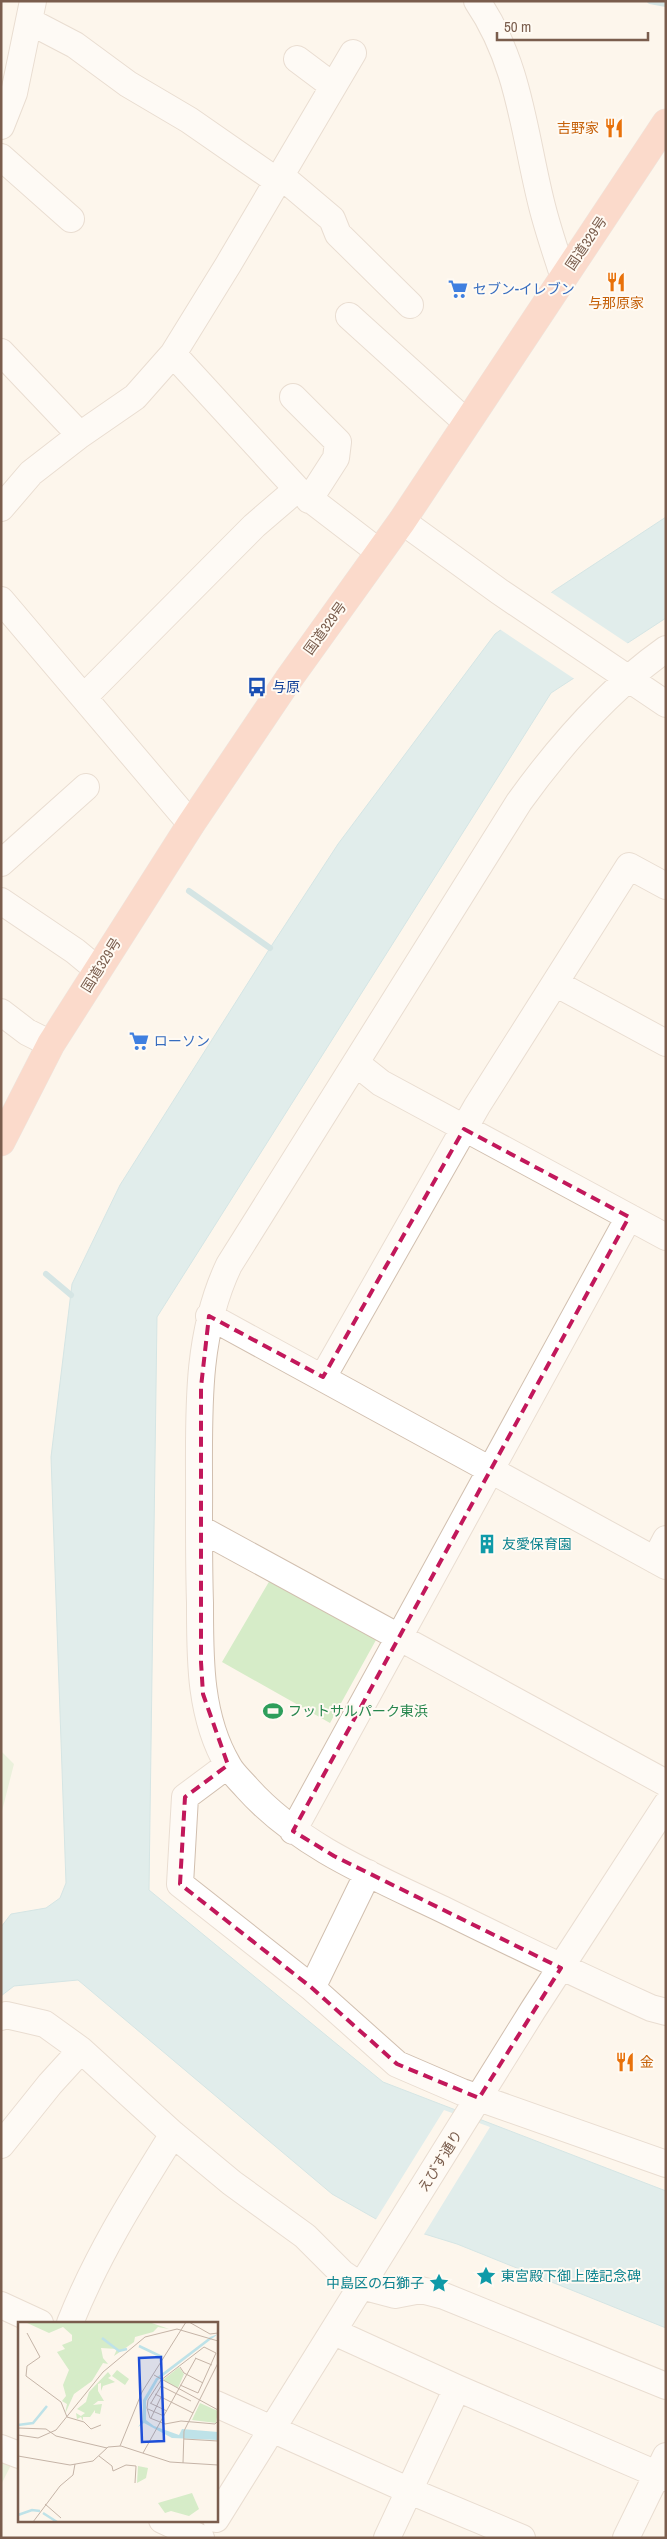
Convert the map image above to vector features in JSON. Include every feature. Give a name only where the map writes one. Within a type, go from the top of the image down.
[{"type":"highway","name":"国道329号","points":[[1,1142],[51,1044],[191,824],[288,680],[402,521],[666,123]]},
{"type":"street","points":[[477,1],[507,56],[517,89],[542,207],[563,276]]},
{"type":"street","points":[[1,126],[28,8],[128,84],[189,120],[279,178],[332,219],[338,234],[410,305]]},
{"type":"street","points":[[1,508],[31,473],[80,435],[135,397],[173,354],[353,53]]},
{"type":"street","points":[[297,59],[333,86]]},
{"type":"street","points":[[1,157],[71,218]]},
{"type":"street","points":[[349,316],[466,422]]},
{"type":"street","points":[[1,352],[80,435]]},
{"type":"street","points":[[173,354],[303,495],[379,552]]},
{"type":"street","points":[[84,697],[254,526],[303,495],[336,458],[338,442],[293,397]]},
{"type":"street","points":[[402,521],[500,592],[666,704]]},
{"type":"street","points":[[1,600],[191,824]]},
{"type":"street","points":[[666,649],[628,678],[548,761],[519,802],[357,1064],[244,1239],[218,1288],[209,1316],[201,1387],[199,1528],[200,1662],[203,1694],[212,1727],[228,1765],[268,1811],[294,1831],[368,1873],[562,1968],[651,2008],[666,2012]]},
{"type":"street","points":[[1,863],[86,787]]},
{"type":"street","points":[[323,1377],[464,1129],[630,866],[666,886]]},
{"type":"street","points":[[1,901],[67,945],[98,970]]},
{"type":"street","points":[[556,982],[666,1043]]},
{"type":"street","points":[[1,1012],[27,1032],[51,1044]]},
{"type":"street","points":[[357,1064],[381,1083],[666,1237]]},
{"type":"street","points":[[294,1831],[629,1217]]},
{"type":"street","points":[[209,1316],[491,1470],[662,1555]]},
{"type":"street","points":[[199,1528],[666,1783]]},
{"type":"street","points":[[228,1765],[185,1798],[180,1884],[312,1988],[396,2064],[473,2108],[666,2164]]},
{"type":"street","name":"えびす通り","points":[[218,2517],[473,2108],[666,1805]]},
{"type":"street","points":[[312,1988],[368,1873]]},
{"type":"street","points":[[1,2018],[6,2015],[45,2024],[82,2050],[173,2134],[232,2183],[305,2236],[342,2273],[367,2277],[395,2295],[421,2290],[444,2296],[666,2386]]},
{"type":"street","points":[[1,2145],[50,2084],[82,2050]]},
{"type":"street","points":[[70,2322],[88,2278],[118,2223],[173,2134]]},
{"type":"street","points":[[1,2304],[38,2322]]},
{"type":"street","points":[[334,2332],[457,2388],[663,2469],[626,2538]]},
{"type":"street","points":[[387,2538],[457,2388]]},
{"type":"street","points":[[218,2405],[522,2538]]},
{"type":"street","points":[[1,2448],[18,2455]]},
{"type":"street","points":[[166,2522],[202,2538]]},
{"type":"street","name":"えびす通り","points":[[202,2538],[214,2522]]},
{"type":"highlighted area","points":[[464,1129],[629,1217],[293,1831],[334,1856],[561,1968],[479,2098],[397,2064],[312,1988],[180,1884],[185,1797],[228,1765],[203,1694],[201,1662],[201,1387],[209,1316],[323,1377]]},
{"type":"green space","points":[[270,1580],[376,1640],[330,1723],[222,1662]]},
{"type":"green space","points":[[1,1751],[14,1764],[1,1815]]},
{"type":"green space","points":[[1,2461],[11,2465],[1,2485]]},
{"type":"water","points":[[666,517],[666,618],[551,693],[157,1317],[149,1890],[383,2082],[666,2191],[666,2328],[457,2244],[376,2219],[332,2194],[78,1980],[14,1986],[1,1996],[1,1927],[11,1914],[46,1908],[60,1898],[66,1883],[51,1457],[72,1284],[120,1185],[270,948],[338,844],[495,634],[555,590]]},
{"type":"pier","points":[[549,591],[630,645],[576,680],[498,628]]},
{"type":"pier","points":[[444,2110],[490,2127],[423,2236],[375,2221]]},
{"type":"waterway","points":[[650,1],[666,4]]},
{"type":"waterway","points":[[189,891],[270,948]]},
{"type":"waterway","points":[[46,1274],[71,1295]]},
{"type":"place","name":"吉野家","points":[[614,128]]},
{"type":"place","name":"与那原家","points":[[616,282]]},
{"type":"place","name":"セブン-イレブン","points":[[458,289]]},
{"type":"place","name":"与原","points":[[257,687]]},
{"type":"place","name":"ローソン","points":[[139,1041]]},
{"type":"place","name":"友愛保育園","points":[[487,1544]]},
{"type":"place","name":"フットサルパーク東浜","points":[[273,1711]]},
{"type":"place","name":"金","points":[[625,2062]]},
{"type":"place","name":"東宮殿下御上陸記念碑","points":[[486,2276]]},
{"type":"place","name":"中島区の石獅子","points":[[439,2283]]}]
